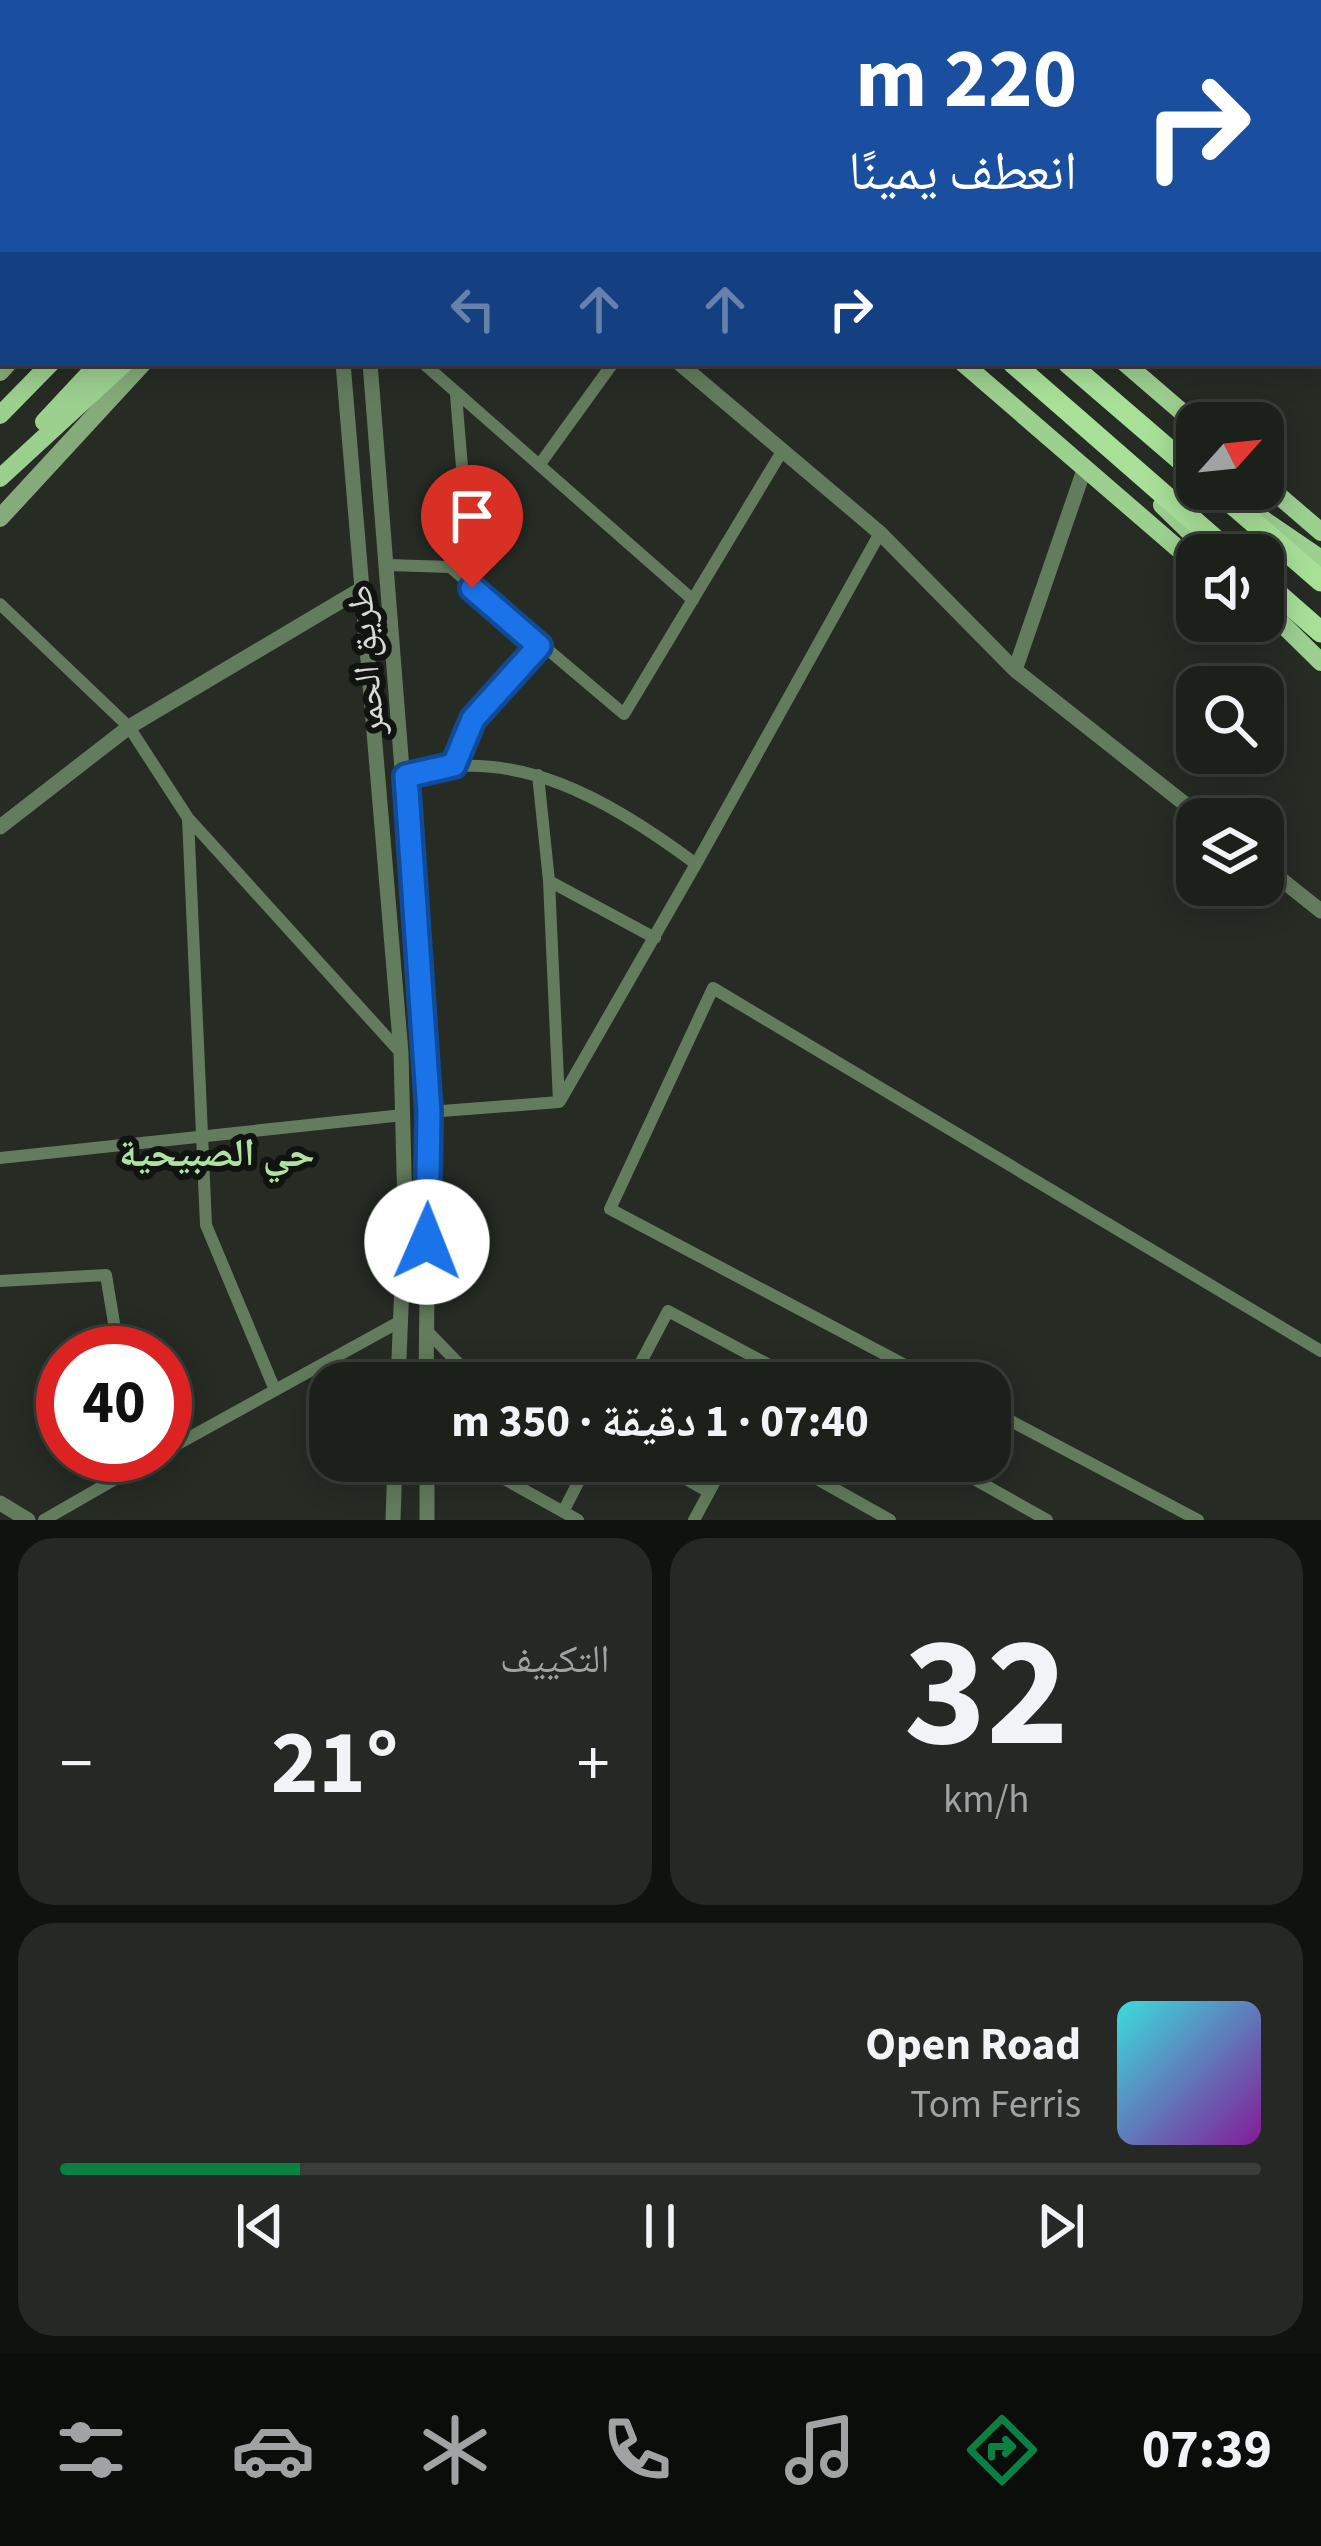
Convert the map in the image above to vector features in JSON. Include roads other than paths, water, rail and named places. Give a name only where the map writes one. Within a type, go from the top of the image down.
[{"type":"highway","points":[[1017,366],[1209,534]]},
{"type":"highway","points":[[1071,366],[1176,456]]},
{"type":"highway","points":[[1240,510],[1321,580]]},
{"type":"highway","points":[[1284,599],[1321,632]]},
{"type":"main road","points":[[0,415],[48,366]]},
{"type":"main road","points":[[0,473],[96,366]]},
{"type":"main road","points":[[0,473],[121,366]]},
{"type":"main road","points":[[0,518],[140,366]]},
{"type":"main road","points":[[967,366],[1176,547]]},
{"type":"main road","points":[[1130,366],[1176,406]]},
{"type":"main road","points":[[1052,396],[1192,534]]},
{"type":"main road","points":[[1284,500],[1321,532]]},
{"type":"main road","points":[[1248,510],[1321,559]]},
{"type":"main road","points":[[1284,626],[1321,662]]},
{"type":"main road","points":[[1284,640],[1321,673]]},
{"type":"street","name":"طريق الحمر","points":[[343,366],[401,1053],[398,1362]]},
{"type":"street","name":"طريق الحمر","points":[[370,366],[429,1112],[426,1362]]},
{"type":"street","points":[[426,366],[693,600]]},
{"type":"street","points":[[540,464],[611,366]]},
{"type":"street","points":[[682,366],[880,533],[1015,670],[1177,798]]},
{"type":"street","points":[[455,395],[472,588]]},
{"type":"street","points":[[388,565],[450,567],[624,715],[781,453]]},
{"type":"street","points":[[1015,670],[1085,467]]},
{"type":"street","points":[[559,1102],[880,533]]},
{"type":"street","points":[[0,827],[129,728],[363,588]]},
{"type":"street","points":[[0,604],[129,728],[188,818],[401,1053]]},
{"type":"street","points":[[454,765],[473,719],[539,646]]},
{"type":"street","points":[[406,776],[454,765],[538,776],[623,811],[696,864]]},
{"type":"street","points":[[538,776],[549,880],[559,1102]]},
{"type":"street","points":[[188,818],[206,1225],[275,1390]]},
{"type":"street","points":[[549,880],[655,938]]},
{"type":"street","points":[[1284,882],[1321,911]]},
{"type":"street","points":[[899,1362],[610,1209],[712,988],[1321,1351]]},
{"type":"street","points":[[429,1112],[559,1102]]},
{"type":"street","points":[[0,1158],[403,1115]]},
{"type":"street","points":[[0,1281],[106,1275],[114,1326]]},
{"type":"street","points":[[644,1362],[668,1311],[765,1362]]},
{"type":"street","points":[[192,1436],[399,1322]]},
{"type":"street","points":[[425,1329],[457,1362]]},
{"type":"street","points":[[1011,1421],[1198,1520]]},
{"type":"street","points":[[44,1520],[103,1482]]},
{"type":"street","points":[[393,1520],[394,1482]]},
{"type":"street","points":[[428,1482],[429,1515]]},
{"type":"street","points":[[510,1482],[578,1520]]},
{"type":"street","points":[[562,1511],[578,1482]]},
{"type":"street","points":[[691,1482],[709,1492]]},
{"type":"street","points":[[694,1520],[715,1482]]},
{"type":"street","points":[[822,1482],[890,1520]]},
{"type":"street","points":[[979,1482],[1047,1520]]},
{"type":"street","points":[[0,1503],[28,1520]]},
{"type":"district","name":"حي الصبيحية","points":[[217,1154]]}]
